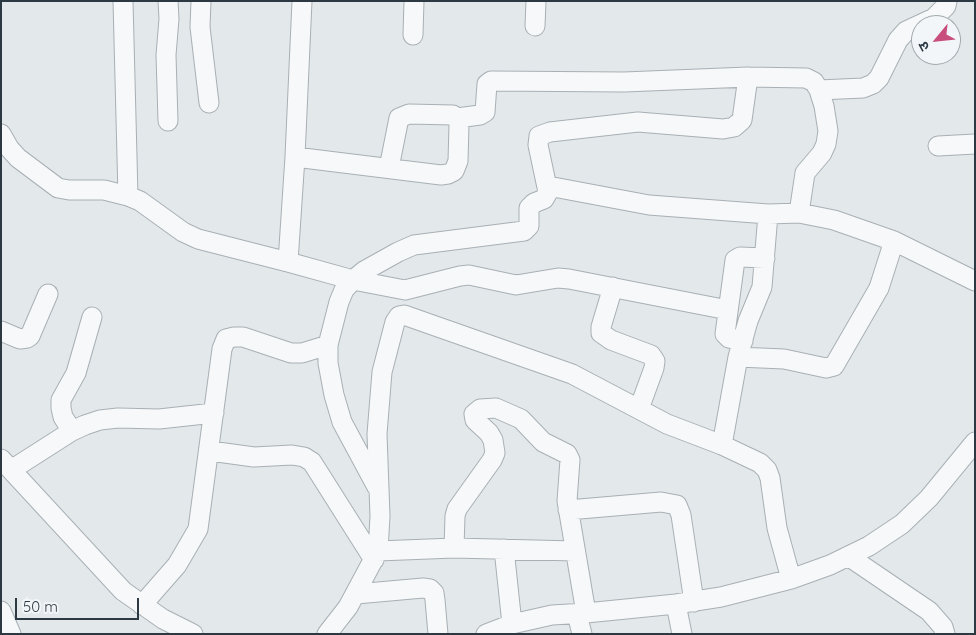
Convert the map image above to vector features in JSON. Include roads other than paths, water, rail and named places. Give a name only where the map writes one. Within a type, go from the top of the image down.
[{"type":"street","points":[[123,1],[128,196]]},
{"type":"street","points":[[168,1],[169,19],[166,54],[168,121]]},
{"type":"street","points":[[201,1],[200,27],[209,103]]},
{"type":"street","points":[[288,262],[302,1]]},
{"type":"street","points":[[413,34],[414,1]]},
{"type":"street","points":[[535,26],[536,1]]},
{"type":"street","points":[[819,90],[858,89],[873,84],[879,78],[898,40],[906,31],[934,18],[946,6],[947,1]]},
{"type":"street","points":[[389,168],[399,118],[409,114],[453,115],[457,118],[480,115],[485,112],[487,84],[492,81],[624,82],[748,77],[806,78],[814,82],[819,90],[827,119],[826,144],[822,153],[805,173],[799,212]]},
{"type":"street","points":[[379,490],[342,422],[334,395],[328,363],[328,345],[344,290],[364,272],[414,245],[524,231],[529,226],[529,208],[534,203],[544,199],[548,192],[538,145],[539,136],[550,132],[638,122],[722,129],[734,127],[742,120],[748,77]]},
{"type":"street","points":[[295,157],[441,175],[448,174],[454,171],[458,161],[459,124],[457,118]]},
{"type":"street","points":[[1,134],[9,148],[18,158],[58,188],[69,190],[104,190],[128,196],[140,201],[183,232],[198,239],[353,280],[405,290],[453,276],[469,275],[516,285],[569,278],[728,310]]},
{"type":"street","points":[[938,146],[975,144]]},
{"type":"street","points":[[548,186],[649,205],[768,214],[799,212],[834,220],[894,241],[975,281]]},
{"type":"street","points":[[722,445],[740,349],[762,287],[768,214]]},
{"type":"street","points":[[765,258],[740,257],[735,260],[725,334],[740,349],[826,368],[834,366],[879,288],[894,241]]},
{"type":"street","points":[[613,287],[601,334],[605,338],[651,355],[655,361],[639,409]]},
{"type":"street","points":[[328,634],[356,594],[376,555],[380,536],[377,434],[382,372],[405,290]]},
{"type":"street","points":[[1,331],[20,339],[30,336],[48,294]]},
{"type":"street","points":[[398,316],[411,317],[572,374],[680,430],[722,445],[760,463],[767,470],[770,478],[777,528],[791,579]]},
{"type":"street","points":[[72,431],[63,417],[60,408],[61,400],[76,373],[92,317]]},
{"type":"street","points":[[142,605],[172,572],[198,529],[210,451],[222,349],[226,339],[243,337],[291,353],[302,353],[328,345]]},
{"type":"street","points":[[454,548],[457,509],[465,495],[492,460],[495,452],[495,447],[489,433],[475,420],[474,414],[480,409],[496,408],[521,419],[542,442],[567,454],[570,460],[567,496],[575,550],[582,634]]},
{"type":"street","points":[[192,634],[142,605],[123,591],[6,465],[85,425],[118,418],[159,419],[214,412]]},
{"type":"street","points":[[486,634],[512,624],[552,615],[581,614],[685,603],[721,597],[791,579],[830,565],[869,546],[902,524],[929,498],[975,442]]},
{"type":"street","points":[[210,451],[254,457],[292,455],[304,457],[312,462],[376,555]]},
{"type":"street","points":[[568,510],[661,502],[677,505],[681,515],[685,603],[682,634]]},
{"type":"street","points":[[376,555],[454,548],[575,550]]},
{"type":"street","points":[[504,549],[512,624]]},
{"type":"street","points":[[848,556],[929,611],[943,628],[945,634]]},
{"type":"street","points":[[356,594],[422,588],[430,589],[434,593],[438,634]]},
{"type":"street","points":[[1,611],[11,634]]}]
